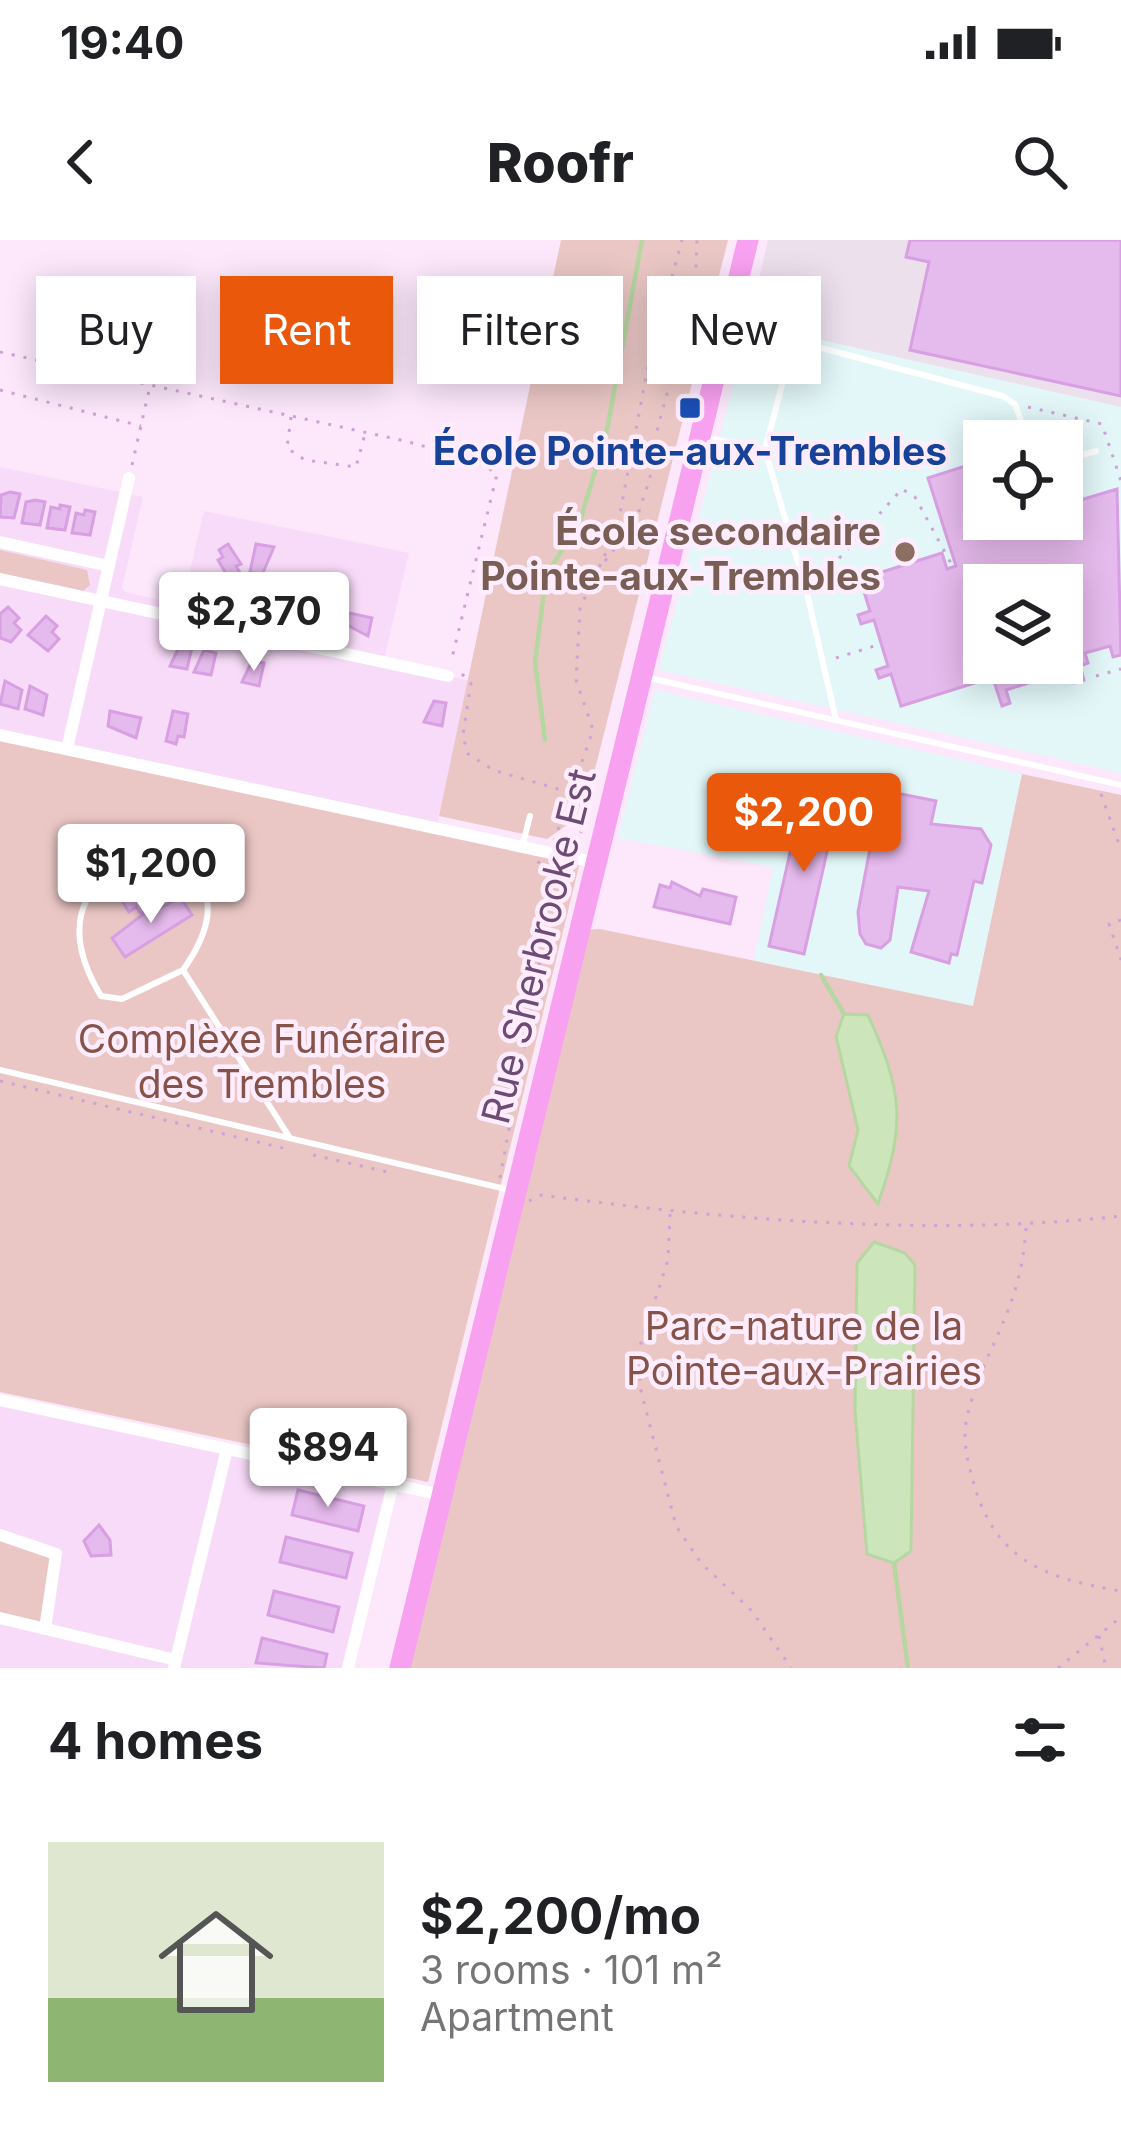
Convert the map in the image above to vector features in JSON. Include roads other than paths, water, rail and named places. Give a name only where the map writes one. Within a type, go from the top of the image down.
[{"type":"main road","name":"Rue Sherbrooke Est","points":[[400,1668],[442,1495],[530,1194],[593,862],[748,240]]},
{"type":"street","points":[[67,749],[129,478]]},
{"type":"street","points":[[0,542],[109,566]]},
{"type":"street","points":[[0,578],[454,674]]},
{"type":"street","points":[[248,633],[255,599],[322,615],[316,647]]},
{"type":"street","points":[[0,734],[593,862]]},
{"type":"street","points":[[0,1400],[442,1495]]},
{"type":"street","points":[[0,1618],[175,1664],[227,1449]]},
{"type":"street","points":[[348,1668],[393,1484]]},
{"type":"street","points":[[0,1535],[56,1554],[45,1628]]},
{"type":"lane","points":[[836,720],[807,593],[765,450],[796,348],[814,346],[1002,395],[1015,404],[1021,420]]},
{"type":"lane","points":[[701,436],[765,450]]},
{"type":"lane","points":[[1083,455],[1096,451]]},
{"type":"lane","points":[[642,677],[1120,784]]},
{"type":"lane","points":[[522,847],[530,816]]},
{"type":"lane","points":[[69,942],[81,974],[101,996],[122,999],[183,970],[200,946],[209,915],[196,884],[164,866],[134,861],[103,864]]},
{"type":"lane","points":[[183,970],[290,1138]]},
{"type":"lane","points":[[0,1070],[530,1194]]},
{"type":"waterway","points":[[545,740],[535,662],[546,576],[580,521],[606,435],[642,240]]},
{"type":"waterway","points":[[821,975],[844,1014]]},
{"type":"waterway","points":[[894,1563],[908,1668]]},
{"type":"place","name":"École Pointe-aux-Trembles","points":[[690,408]]},
{"type":"place","name":"École secondaire Pointe-aux-Trembles","points":[[905,552]]},
{"type":"park label","name":"Complèxe Funéraire des Trembles","points":[[262,1060]]},
{"type":"park label","name":"Parc-nature de la Pointe-aux-Prairies","points":[[804,1348]]}]
